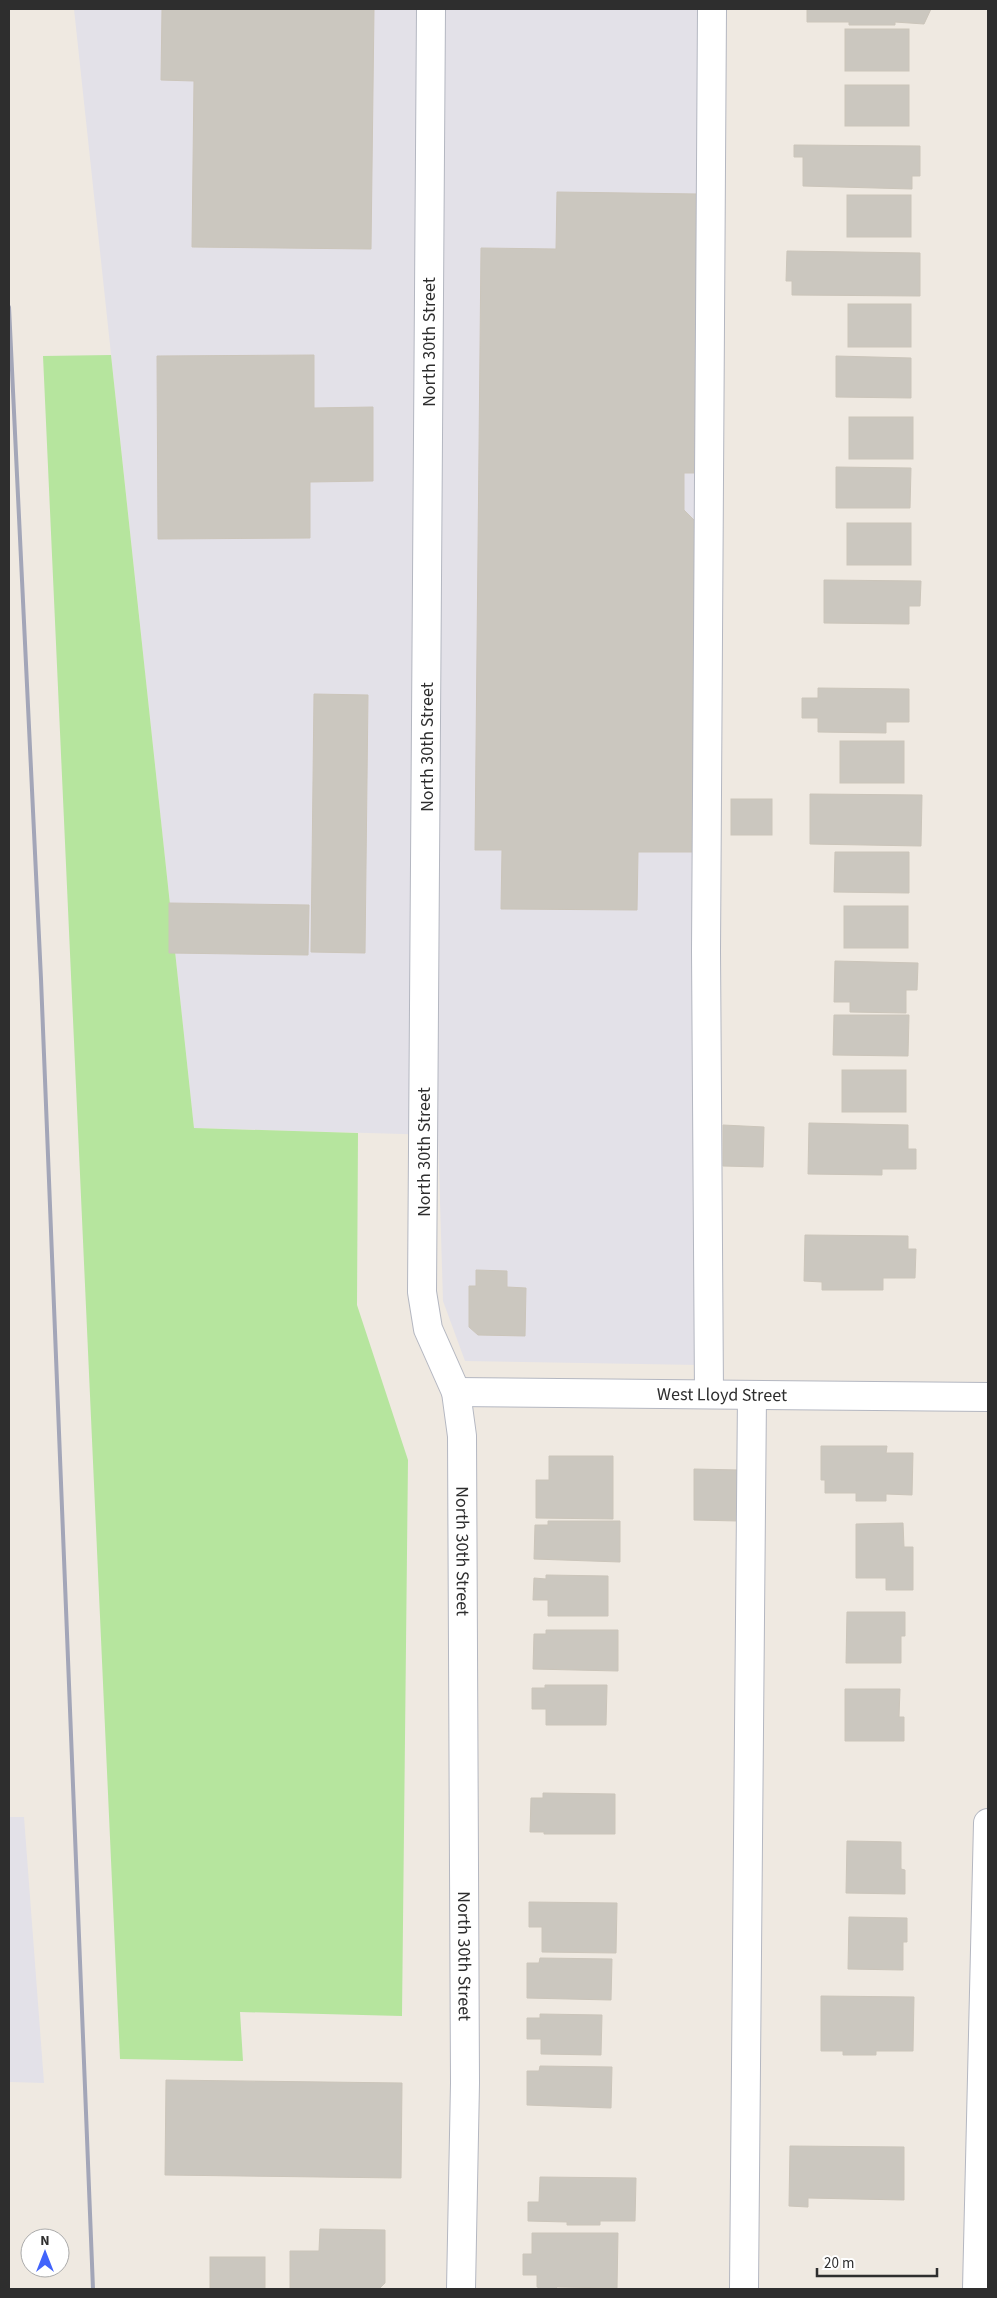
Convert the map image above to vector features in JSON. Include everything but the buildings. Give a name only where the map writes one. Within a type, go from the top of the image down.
[{"type":"street","name":"North 30th Street","points":[[431,9],[422,1292],[428,1329],[456,1392],[462,1446],[465,2083],[461,2289]]},
{"type":"street","points":[[709,1394],[706,941],[712,9]]},
{"type":"street","name":"West Lloyd Street","points":[[456,1392],[988,1397]]},
{"type":"street","points":[[744,2289],[752,1395]]},
{"type":"street","points":[[977,2289],[988,1822]]},
{"type":"shaded area","points":[[74,9],[707,9],[700,1365],[465,1361],[443,1301],[438,1135],[194,1128]]},
{"type":"shaded area","points":[[9,1817],[24,1817],[44,2083],[9,2082]]},
{"type":"green space","points":[[111,355],[194,1128],[358,1133],[357,1305],[408,1460],[402,2016],[240,2012],[243,2061],[120,2059],[43,356]]},
{"type":"railway","points":[[9,307],[41,979],[93,2289]]}]
